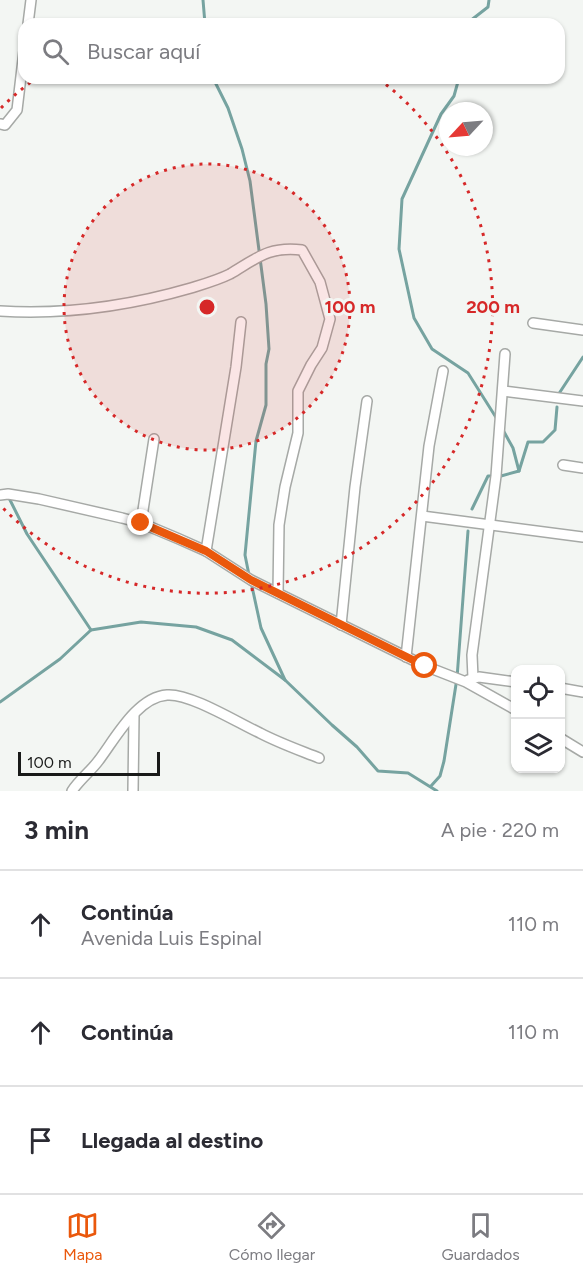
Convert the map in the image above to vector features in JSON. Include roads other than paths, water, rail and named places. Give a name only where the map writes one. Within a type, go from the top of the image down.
[{"type":"street","points":[[29,18],[31,0]]},
{"type":"street","points":[[0,124],[5,125],[17,110],[20,84]]},
{"type":"street","points":[[0,311],[78,310],[140,302],[209,283],[230,274],[250,260],[270,252],[287,248],[302,250],[320,282],[330,319],[322,348],[298,391],[298,433],[285,487],[279,525],[278,593]]},
{"type":"street","points":[[206,551],[236,367],[241,322]]},
{"type":"street","points":[[533,323],[583,330]]},
{"type":"street","points":[[470,680],[496,476],[505,354]]},
{"type":"street","points":[[406,657],[429,446],[443,370]]},
{"type":"street","points":[[503,391],[583,401]]},
{"type":"street","points":[[341,625],[355,487],[367,401]]},
{"type":"street","points":[[141,523],[154,439]]},
{"type":"street","points":[[563,465],[583,468]]},
{"type":"street","points":[[0,495],[8,494],[39,499],[141,523],[206,551],[251,580],[406,657],[470,680],[511,707]]},
{"type":"street","points":[[422,516],[583,537]]},
{"type":"street","points":[[470,680],[511,682]]},
{"type":"street","points":[[565,689],[583,692]]},
{"type":"street","points":[[72,791],[98,761],[119,729],[147,702],[167,695],[184,698],[319,758]]},
{"type":"street","points":[[133,791],[134,715]]},
{"type":"street","points":[[565,741],[583,752]]},
{"type":"waterway","points":[[203,0],[204,18]]},
{"type":"waterway","points":[[474,18],[488,7],[489,0]]},
{"type":"waterway","points":[[216,84],[228,108],[250,181],[266,304],[269,349],[266,364],[266,405],[256,441],[245,555],[249,575]]},
{"type":"waterway","points":[[457,84],[454,96],[441,114],[402,199],[399,249],[414,318],[432,349],[468,373],[497,419]]},
{"type":"waterway","points":[[558,395],[583,357]]},
{"type":"waterway","points":[[472,509],[488,476],[501,476],[519,471],[528,442],[543,442],[555,430],[557,407]]},
{"type":"waterway","points":[[503,430],[513,448],[519,471]]},
{"type":"waterway","points":[[9,498],[27,534],[91,630]]},
{"type":"waterway","points":[[431,786],[440,776],[444,761],[457,678],[468,531]]},
{"type":"waterway","points":[[251,582],[261,628],[285,680]]},
{"type":"waterway","points":[[0,702],[60,659],[91,630],[141,622],[196,627],[232,640],[285,680],[357,747],[378,771],[408,773],[437,791]]}]
